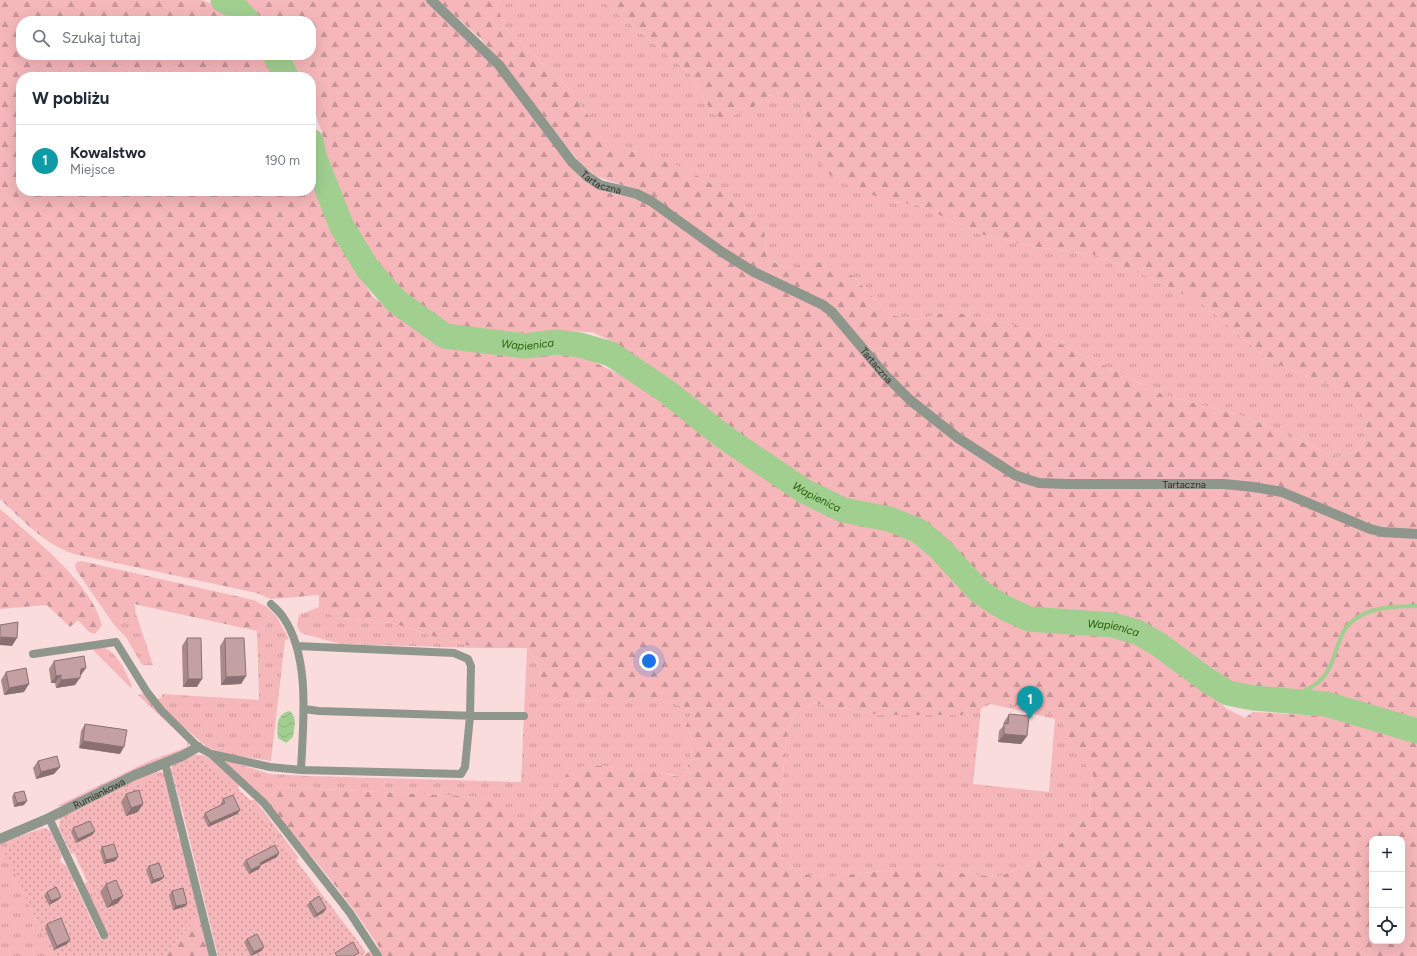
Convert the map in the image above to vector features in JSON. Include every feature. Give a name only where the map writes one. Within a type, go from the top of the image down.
[{"type":"street","name":"Tartaczna","points":[[430,0],[499,65],[572,162],[588,177],[600,185],[637,194],[651,201],[722,252],[754,272],[823,305],[832,312],[885,375],[910,400],[958,438],[1015,475],[1039,483],[1093,485],[1224,484],[1254,487],[1282,492],[1370,529],[1383,532],[1417,534]]},
{"type":"street","name":"Rumiankowa","points":[[0,839],[49,818],[135,775],[182,756],[198,746]]},
{"type":"lane","points":[[271,604],[283,617],[297,646],[304,708],[301,770]]},
{"type":"lane","points":[[33,654],[116,642],[146,692],[161,710],[198,746],[211,754],[264,803],[350,913],[378,956]]},
{"type":"lane","points":[[211,754],[270,767],[301,770],[461,774],[465,767],[470,716],[471,666],[468,659],[462,655],[454,653],[297,646]]},
{"type":"lane","points":[[304,708],[319,711],[470,716],[524,716]]},
{"type":"lane","points":[[165,763],[213,956]]},
{"type":"lane","points":[[49,818],[104,935]]},
{"type":"green space","points":[[0,0],[202,0],[227,10],[232,16],[16,16],[16,60],[268,60],[274,72],[16,72],[16,196],[316,196],[316,187],[334,232],[373,297],[413,327],[443,345],[496,353],[551,354],[586,358],[631,380],[688,423],[761,469],[798,496],[837,514],[887,526],[914,537],[979,601],[1027,624],[1057,629],[1111,631],[1135,639],[1153,649],[1180,669],[1227,709],[1245,718],[1253,712],[1324,716],[1391,730],[1417,739],[1417,956],[361,956],[379,947],[354,910],[323,870],[272,809],[272,795],[275,789],[280,787],[481,797],[495,803],[505,817],[510,821],[522,822],[535,815],[561,781],[575,769],[595,765],[631,770],[648,769],[672,776],[686,775],[692,749],[684,731],[691,713],[688,708],[665,701],[557,699],[548,694],[542,687],[540,668],[527,648],[478,648],[432,636],[393,623],[334,617],[319,607],[319,595],[271,599],[257,593],[74,554],[63,550],[34,531],[0,499]],"holes":[[[990,699],[1058,715],[1073,745],[1093,775],[1089,811],[1066,840],[1029,864],[998,877],[933,870],[890,870],[826,877],[799,874],[781,857],[777,836],[787,733],[795,712],[814,703],[880,715],[962,715]]]},
{"type":"green space","points":[[238,0],[426,0],[497,67],[585,181],[606,192],[643,201],[822,308],[884,376],[1014,478],[1224,487],[1281,495],[1370,532],[1417,537],[1417,723],[1325,699],[1240,685],[1218,674],[1144,624],[1116,614],[1069,616],[1035,614],[1011,603],[986,587],[946,542],[923,523],[891,509],[845,501],[810,484],[731,432],[615,343],[592,332],[564,331],[539,335],[501,334],[449,326],[402,294],[376,265],[349,226],[327,170],[322,132],[316,116],[316,72],[299,72],[292,60],[316,60],[316,16],[257,16]]},
{"type":"green space","points":[[437,0],[494,0],[506,28],[571,91],[610,147],[638,152],[680,166],[741,201],[764,226],[767,260],[792,269],[811,259],[853,276],[890,315],[917,320],[949,311],[1030,329],[1164,395],[1247,417],[1336,457],[1353,453],[1364,445],[1366,421],[1348,391],[1269,361],[1204,305],[1154,279],[1096,255],[1035,247],[980,234],[918,205],[892,202],[853,188],[829,174],[812,155],[808,117],[798,102],[769,95],[751,109],[723,119],[712,113],[689,73],[601,0],[1417,0],[1417,531],[1372,525],[1283,490],[1040,480],[1018,473],[929,412],[888,374],[835,310],[756,269],[638,191],[596,176],[580,163],[501,62],[480,38]]},
{"type":"green space","points":[[494,0],[601,0],[689,73],[712,113],[751,109],[769,95],[798,102],[808,117],[812,155],[892,202],[918,205],[980,234],[1035,247],[1096,255],[1154,279],[1204,305],[1269,361],[1348,391],[1366,421],[1364,445],[1353,453],[1336,457],[1247,417],[1164,395],[1030,329],[949,311],[917,320],[890,315],[853,276],[792,269],[767,260],[764,226],[638,152],[610,148],[571,91],[506,28]]},
{"type":"green space","points":[[0,509],[43,546],[74,577],[96,609],[102,625],[95,634],[89,632],[78,620],[70,627],[47,605],[0,609]]},
{"type":"green space","points":[[81,561],[253,600],[267,607],[270,619],[265,627],[257,631],[134,604],[136,614],[123,622],[110,619],[76,570],[75,565],[77,562]]},
{"type":"green space","points":[[267,607],[276,616],[289,639],[285,640],[271,761],[232,755],[208,748],[162,708],[156,700],[162,697],[162,694],[259,700],[257,631],[265,627],[270,619]]},
{"type":"green space","points":[[319,607],[334,617],[393,623],[432,636],[478,648],[341,644],[301,633],[297,626],[299,615]]},
{"type":"green space","points":[[136,614],[153,665],[142,665],[126,637],[110,619],[123,622]]},
{"type":"green space","points":[[102,647],[113,653],[117,658],[127,675],[132,686],[131,688],[92,649]]},
{"type":"green space","points":[[527,648],[540,668],[542,687],[557,699],[665,701],[688,708],[691,713],[684,731],[692,749],[686,775],[680,777],[648,769],[631,771],[598,765],[541,807],[530,820],[523,823],[512,822],[504,818],[495,803],[481,797],[280,787],[275,789],[272,795],[272,809],[226,763],[226,760],[270,774],[521,782]]},
{"type":"green space","points":[[143,694],[189,742],[188,749],[136,770],[65,806],[57,806],[149,761],[187,747],[187,741],[138,695]]},
{"type":"green space","points":[[990,699],[1058,715],[1073,745],[1093,775],[1089,811],[1066,840],[1029,864],[998,877],[933,870],[890,870],[826,877],[799,874],[781,857],[777,836],[787,733],[795,712],[814,703],[880,715],[961,715]],"holes":[[[991,704],[1055,719],[1049,792],[973,784],[981,708]]]},
{"type":"green space","points":[[191,755],[203,755],[209,758],[239,785],[238,790],[202,757],[173,772],[182,812],[171,770],[173,764]]},
{"type":"green space","points":[[195,757],[202,757],[250,800],[366,952],[361,956],[218,956],[173,772],[174,767]]},
{"type":"green space","points":[[153,772],[161,772],[164,774],[172,803],[169,804],[161,776],[110,794],[60,820],[59,818]]},
{"type":"green space","points":[[161,776],[169,804],[172,803],[179,830],[177,832],[178,838],[181,839],[200,915],[163,956],[53,956],[2,847],[45,828],[50,831],[62,856],[60,861],[68,868],[74,880],[73,883],[100,938],[108,934],[105,919],[74,853],[71,854],[59,828],[60,820],[110,794]]},
{"type":"green space","points":[[250,800],[255,800],[299,858],[296,860]]},
{"type":"green space","points":[[45,828],[3,848],[53,956],[0,956],[0,843]]},
{"type":"green space","points":[[87,881],[105,919],[108,935],[84,885]]},
{"type":"green space","points":[[200,915],[211,956],[163,956]]},
{"type":"water","points":[[289,711],[294,716],[295,727],[293,737],[286,743],[278,738],[278,722],[282,715]]},
{"type":"building","points":[[18,622],[17,638],[1,637],[0,641],[0,625]]},
{"type":"building","points":[[187,638],[201,638],[202,679],[188,679]]},
{"type":"building","points":[[225,638],[244,638],[246,676],[226,677]]},
{"type":"building","points":[[84,656],[86,668],[81,669],[80,678],[61,680],[61,675],[56,676],[54,661]]},
{"type":"building","points":[[26,668],[29,684],[9,688],[6,672]]},
{"type":"building","points":[[1009,714],[1029,716],[1027,736],[1004,734],[1004,723],[1008,724]]},
{"type":"building","points":[[85,724],[127,730],[124,747],[83,741]]},
{"type":"building","points":[[57,756],[60,767],[41,772],[38,761]]},
{"type":"building","points":[[139,790],[143,804],[131,808],[126,794]]},
{"type":"building","points":[[24,791],[27,801],[17,803],[14,793]]},
{"type":"building","points":[[233,795],[240,810],[210,823],[205,813],[225,803],[223,799]]},
{"type":"building","points":[[90,821],[95,831],[78,839],[73,828]]},
{"type":"building","points":[[114,844],[118,857],[106,860],[102,847]]},
{"type":"building","points":[[275,845],[279,853],[260,863],[261,865],[251,870],[246,860]]},
{"type":"building","points":[[159,863],[164,877],[153,880],[149,866]]},
{"type":"building","points":[[116,880],[123,896],[112,901],[106,884]]},
{"type":"building","points":[[56,887],[61,897],[51,901],[47,892]]},
{"type":"building","points":[[183,888],[187,904],[176,906],[172,891]]},
{"type":"building","points":[[319,896],[326,908],[317,914],[310,902]]},
{"type":"building","points":[[61,918],[70,940],[57,946],[47,924]]},
{"type":"building","points":[[257,934],[264,947],[254,952],[247,939]]},
{"type":"building","points":[[353,942],[359,953],[353,956],[337,956],[335,953]]},
{"type":"waterway","name":"Wapienica","points":[[223,0],[233,5],[243,16]]},
{"type":"waterway","name":"Wapienica","points":[[278,60],[284,72]]},
{"type":"waterway","name":"Wapienica","points":[[316,161],[342,227],[368,269],[396,301],[445,336],[525,346],[555,342],[580,345],[611,354],[666,391],[724,437],[804,491],[843,510],[889,519],[919,531],[939,548],[980,592],[1003,607],[1029,619],[1113,625],[1137,632],[1158,644],[1207,680],[1228,693],[1253,698],[1326,704],[1417,731]]},
{"type":"waterway","points":[[1286,699],[1312,687],[1321,680],[1330,667],[1341,636],[1346,628],[1360,616],[1373,610],[1417,606]]},
{"type":"place","name":"Kowalstwo","points":[[1030,719]]}]
